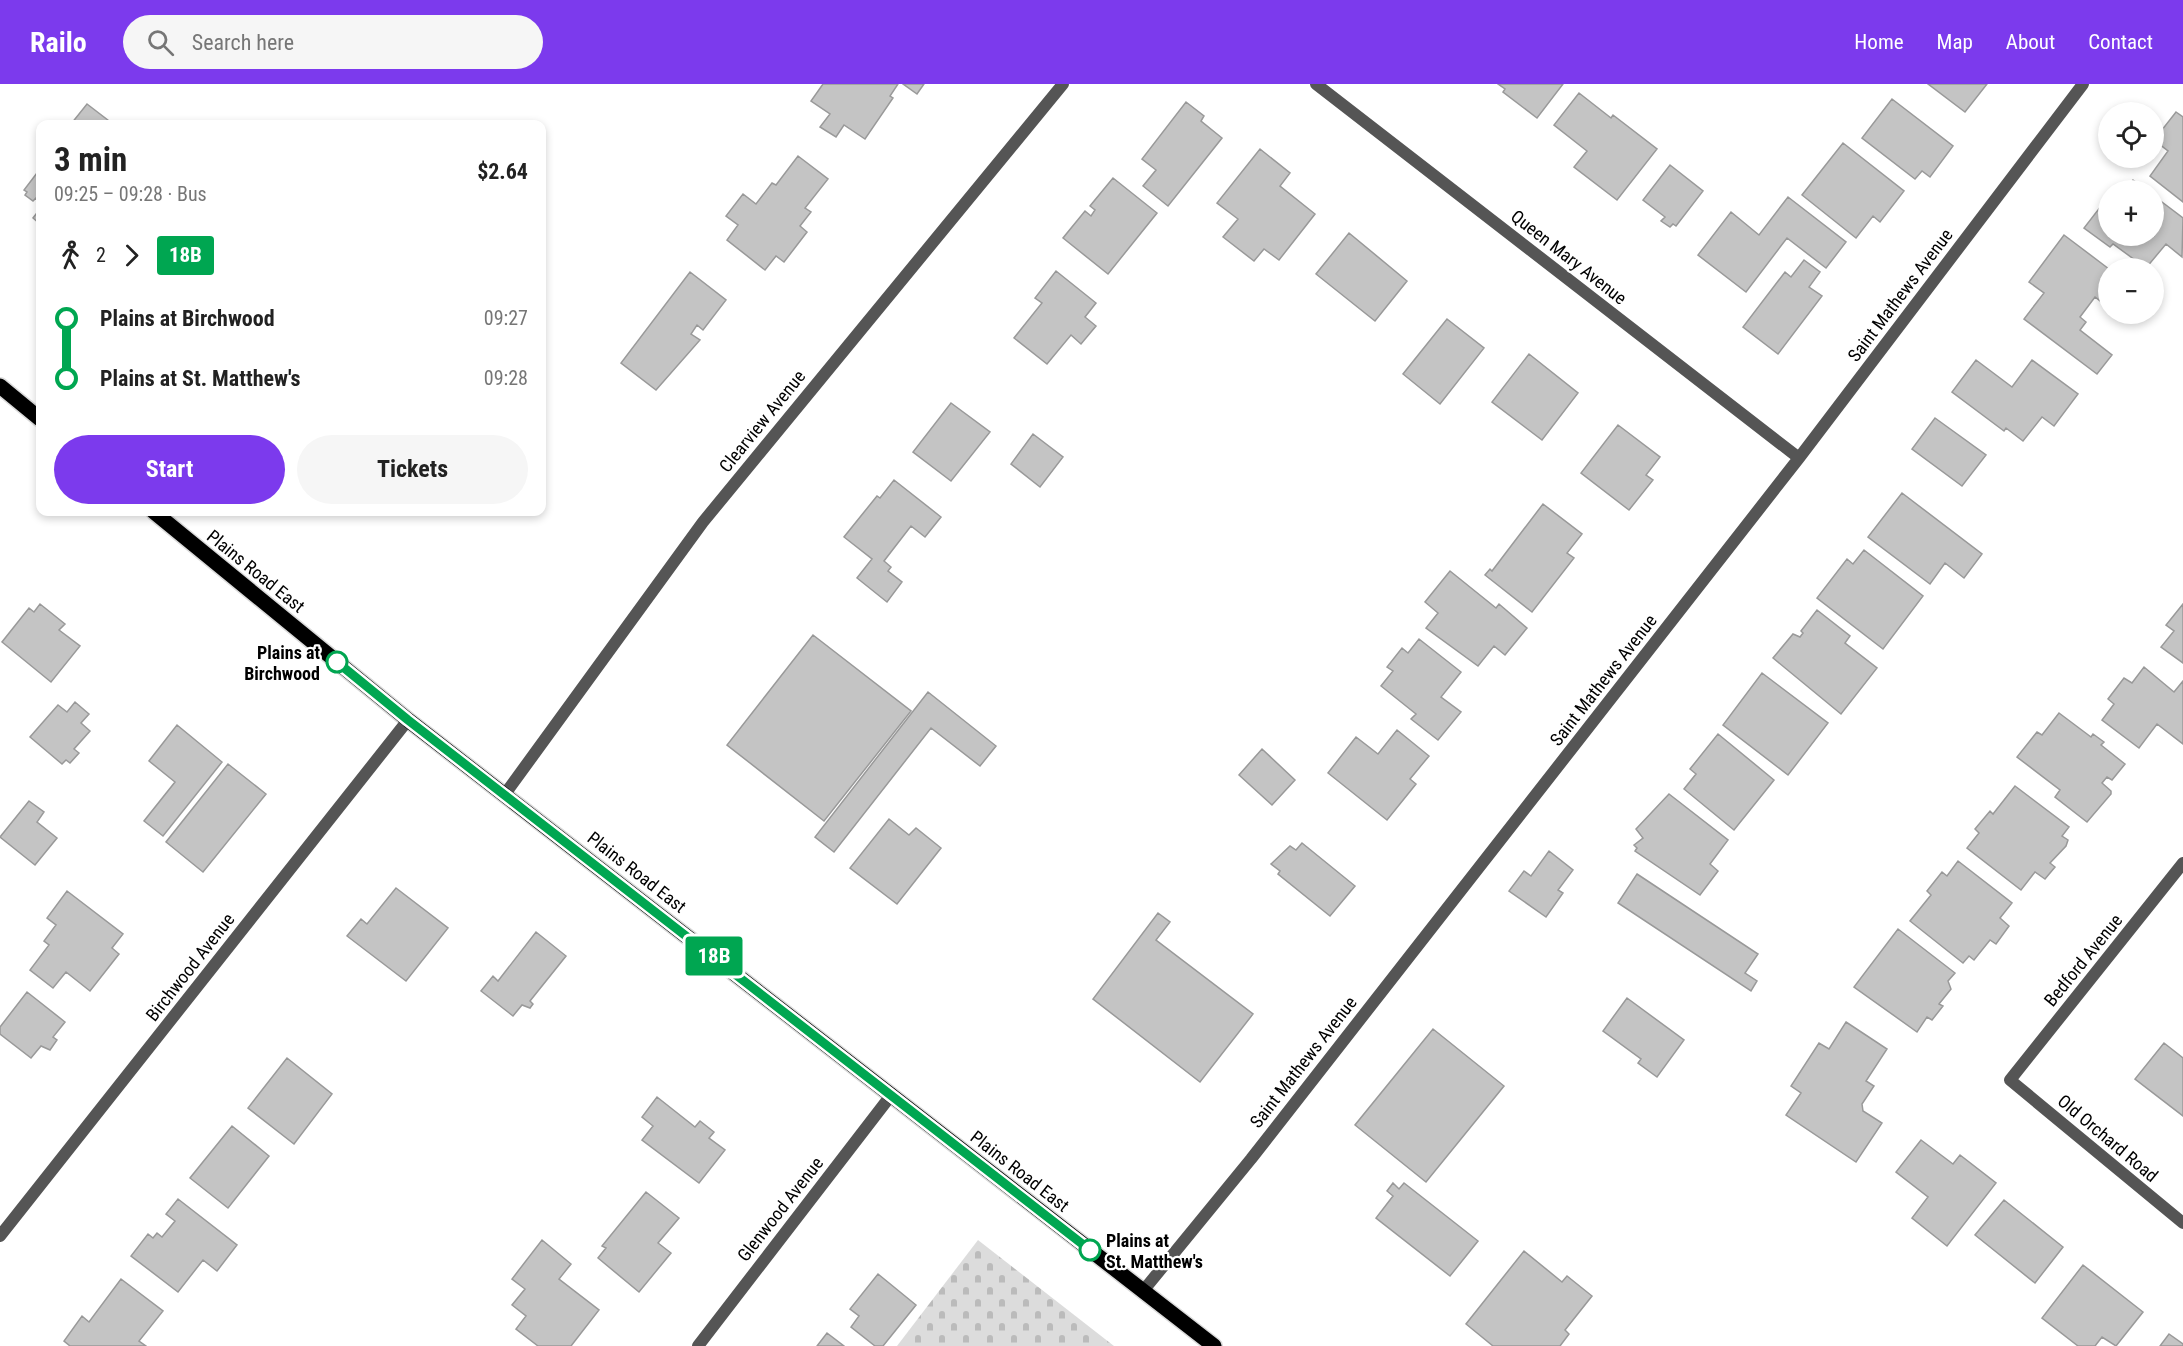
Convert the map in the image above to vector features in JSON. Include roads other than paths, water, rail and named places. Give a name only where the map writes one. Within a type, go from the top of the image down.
[{"type":"main road","points":[[0,386],[36,416]]},
{"type":"main road","name":"Plains Road East","points":[[159,516],[408,720],[1214,1346]]},
{"type":"street","name":"Clearview Avenue","points":[[505,794],[703,522],[1063,84]]},
{"type":"street","name":"Queen Mary Avenue","points":[[1316,84],[1799,458]]},
{"type":"street","name":"Saint Mathews Avenue","points":[[1143,1291],[1257,1150],[1799,458],[2083,84]]},
{"type":"street","name":"Birchwood Avenue","points":[[0,1236],[408,720]]},
{"type":"street","name":"Bedford Avenue","points":[[2010,1080],[2183,863]]},
{"type":"street","name":"Old Orchard Road","points":[[2010,1080],[2183,1223]]},
{"type":"street","name":"Glenwood Avenue","points":[[698,1346],[892,1094]]},
{"type":"place","name":"Plains at Birchwood","points":[[337,662]]},
{"type":"place","name":"Plains at St. Matthew's","points":[[1090,1250]]}]
